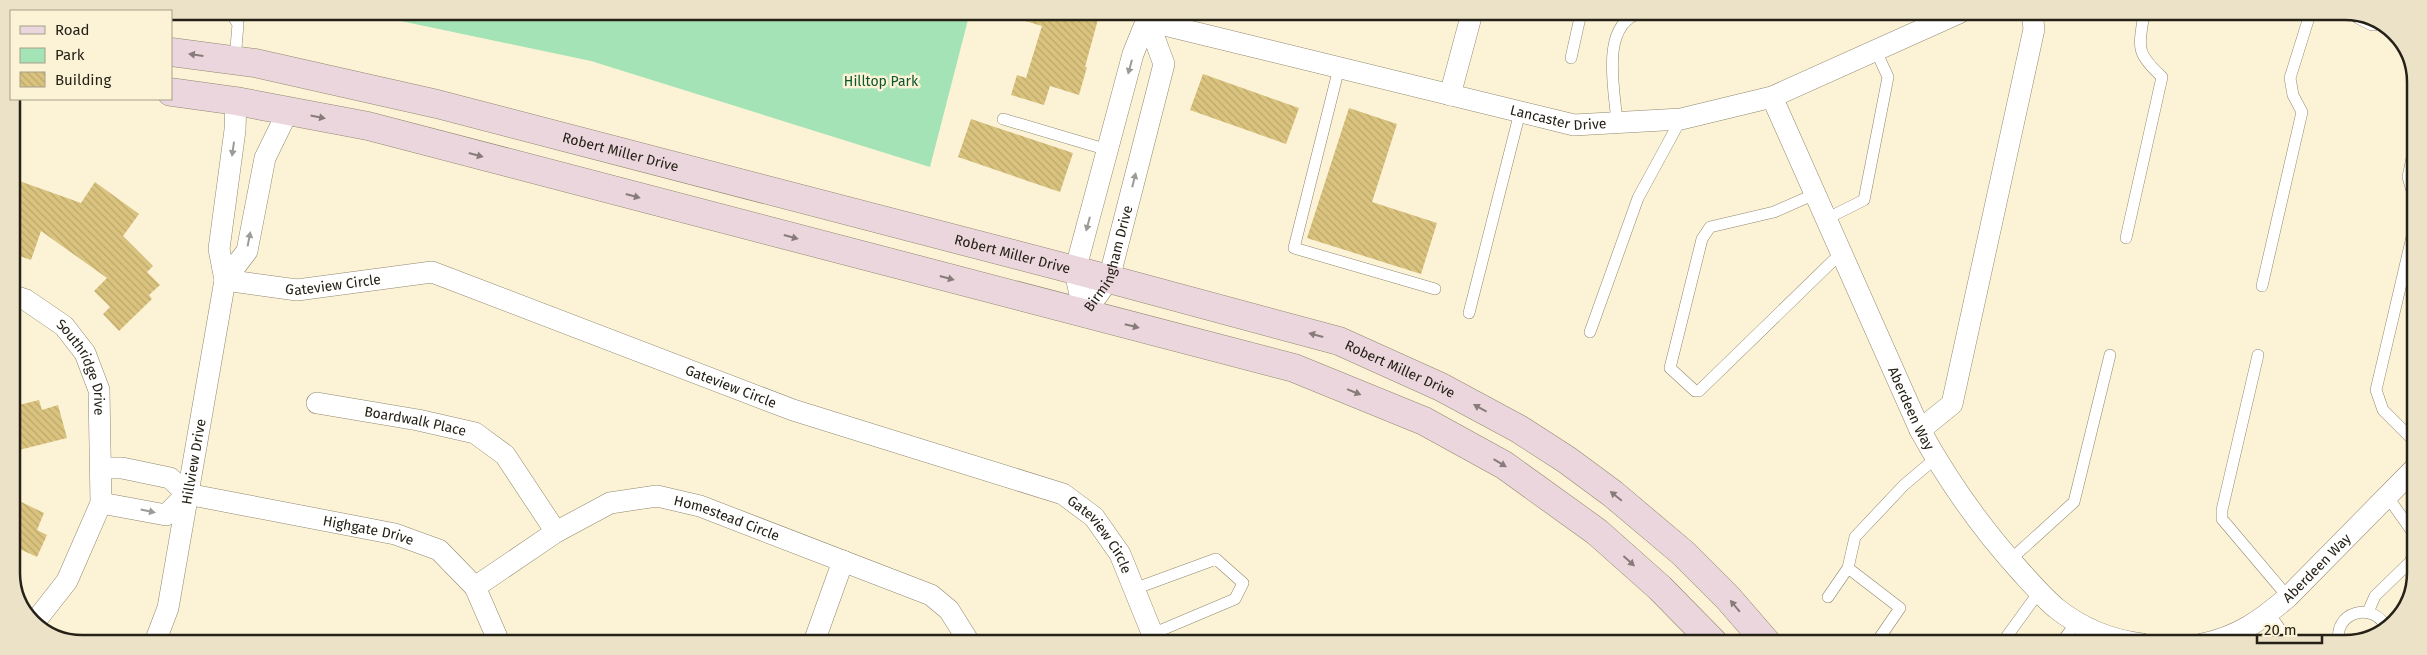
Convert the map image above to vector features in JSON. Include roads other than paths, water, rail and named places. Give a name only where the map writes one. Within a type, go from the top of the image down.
[{"type":"main road","name":"Robert Miller Drive","points":[[172,52],[235,60],[437,104],[1109,278],[1339,341],[1441,387],[1519,429],[1567,460],[1613,494],[1683,552],[1728,598],[1760,635]]},
{"type":"main road","points":[[172,92],[236,101],[368,126],[1294,368],[1424,421],[1504,465],[1597,532],[1660,588],[1706,635]]},
{"type":"street","name":"Birmingham Drive","points":[[1084,314],[1075,270],[1133,54],[1148,20]]},
{"type":"street","name":"Birmingham Drive","points":[[1084,314],[1109,278],[1164,64],[1150,20]]},
{"type":"street","name":"Lancaster Drive","points":[[1160,20],[1339,68],[1574,125],[1682,119],[1772,96],[1944,20]]},
{"type":"street","points":[[1450,95],[1470,20]]},
{"type":"street","points":[[1920,430],[1952,404],[2034,29],[2033,20]]},
{"type":"street","name":"Aberdeen Way","points":[[1772,96],[1920,430],[1936,458],[1971,511],[2010,560],[2039,592],[2055,607],[2077,622],[2104,635]]},
{"type":"street","points":[[225,280],[218,248],[236,130],[236,101]]},
{"type":"street","points":[[225,280],[246,251],[264,158],[288,111]]},
{"type":"street","name":"Gateview Circle","points":[[225,280],[297,290],[432,272],[793,410],[1062,494],[1094,517],[1120,554],[1153,635]]},
{"type":"street","name":"Hillview Drive","points":[[157,635],[168,608],[225,280]]},
{"type":"street","name":"Southridge Drive","points":[[20,298],[26,300],[64,326],[85,353],[99,390],[101,503],[67,581],[38,617]]},
{"type":"street","name":"Boardwalk Place","points":[[317,403],[418,420],[475,433],[505,455],[556,532]]},
{"type":"street","points":[[101,468],[122,468],[170,478],[187,494],[166,515],[101,503]]},
{"type":"street","name":"Aberdeen Way","points":[[2233,635],[2269,613],[2288,597],[2407,476]]},
{"type":"street","name":"Highgate Drive","points":[[187,494],[395,534],[439,550],[475,587],[496,635]]},
{"type":"street","name":"Homestead Circle","points":[[475,587],[556,532],[610,503],[657,496],[700,506],[931,595],[950,610],[964,635]]},
{"type":"street","points":[[817,635],[843,561]]},
{"type":"lane","points":[[235,60],[238,24],[236,20]]},
{"type":"lane","points":[[1571,58],[1579,20]]},
{"type":"lane","points":[[1618,122],[1613,46],[1621,25],[1629,20]]},
{"type":"lane","points":[[2126,238],[2162,77],[2145,61],[2142,53],[2140,44],[2143,20]]},
{"type":"lane","points":[[2262,286],[2302,112],[2293,95],[2290,78],[2308,20]]},
{"type":"lane","points":[[1826,219],[1864,200],[1888,77],[1876,51]]},
{"type":"lane","points":[[1339,68],[1294,248],[1434,289]]},
{"type":"lane","points":[[1469,313],[1520,112]]},
{"type":"lane","points":[[1003,119],[1108,150]]},
{"type":"lane","points":[[1590,332],[1638,198],[1682,119]]},
{"type":"lane","points":[[1815,194],[1774,212],[1710,227],[1702,239],[1670,368],[1695,391],[1699,391],[1841,253]]},
{"type":"lane","points":[[2407,258],[2376,390],[2383,410],[2407,434]]},
{"type":"lane","points":[[2010,560],[2074,502],[2110,354]]},
{"type":"lane","points":[[2258,355],[2222,510],[2222,519],[2225,526],[2288,597]]},
{"type":"lane","points":[[1828,597],[1848,568],[1856,537],[1904,485],[1936,458]]},
{"type":"lane","points":[[2388,496],[2407,524]]},
{"type":"lane","points":[[1134,589],[1216,559],[1243,583],[1235,599],[1160,635]]},
{"type":"lane","points":[[2368,612],[2375,596],[2407,565]]},
{"type":"lane","points":[[1848,568],[1900,608],[1881,635]]},
{"type":"lane","points":[[2008,635],[2039,592]]},
{"type":"lane","points":[[2338,635],[2344,620],[2351,614],[2368,612],[2379,617],[2382,622]]},
{"type":"lane","points":[[2269,613],[2284,635]]},
{"type":"lane","points":[[2068,635],[2077,622]]},
{"type":"park label","name":"Hilltop Park","points":[[881,81]]}]
